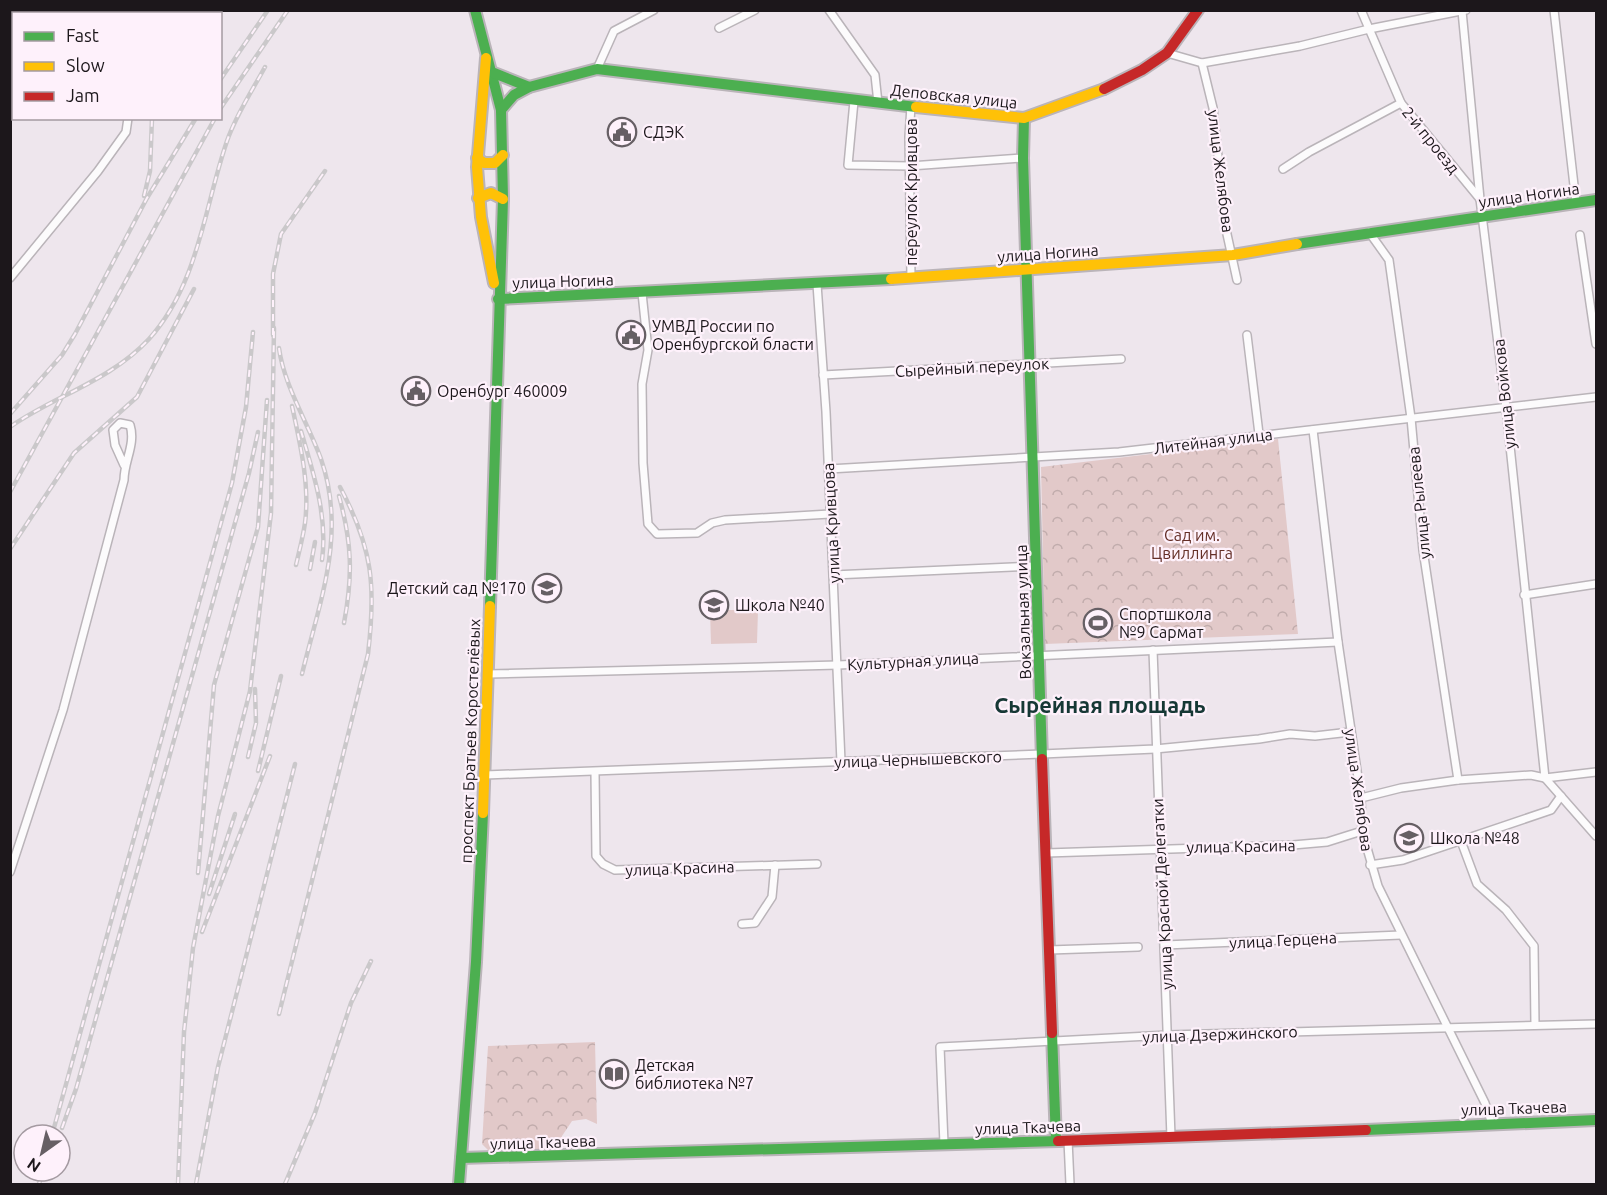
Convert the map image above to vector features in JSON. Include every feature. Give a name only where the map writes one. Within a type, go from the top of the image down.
[{"type":"street","name":"проспект Братьев Коростелёвых","points":[[459,1185],[475,972],[485,775],[498,299],[503,199],[501,110],[494,73],[475,10]]},
{"type":"street","points":[[597,69],[614,31],[654,10]]},
{"type":"street","points":[[719,28],[755,10]]},
{"type":"street","points":[[829,10],[875,75],[878,103]]},
{"type":"street","points":[[1186,10],[1190,22]]},
{"type":"street","points":[[1198,10],[1167,53],[1202,63],[1300,46],[1418,14],[1467,10]]},
{"type":"street","name":"2-й проезд","points":[[1360,10],[1401,103],[1480,199]]},
{"type":"street","points":[[1554,10],[1576,203]]},
{"type":"street","name":"улица Войкова","points":[[1462,11],[1480,199],[1484,216],[1506,408],[1545,778]]},
{"type":"street","name":"проспект Братьев Коростелёвых","points":[[486,49],[485,87],[477,158],[478,198],[498,299]]},
{"type":"street","name":"Деповская улица","points":[[501,110],[514,95],[529,87],[597,69],[854,101],[1024,118],[1112,86],[1167,53]]},
{"type":"street","name":"улица Желябова","points":[[1202,63],[1214,108],[1225,225],[1237,280]]},
{"type":"street","points":[[494,73],[529,87]]},
{"type":"street","points":[[854,101],[849,165],[910,166],[1023,159]]},
{"type":"street","points":[[1283,169],[1309,152],[1401,103]]},
{"type":"street","name":"переулок Кривцова","points":[[911,106],[911,278]]},
{"type":"street","name":"Вокзальная улица","points":[[1024,118],[1023,159],[1035,458],[1035,566],[1040,654],[1052,1041],[1062,1141]]},
{"type":"street","points":[[10,278],[98,171],[126,132],[128,120]]},
{"type":"street","points":[[477,158],[484,163],[495,163],[503,155]]},
{"type":"street","points":[[478,198],[486,193],[495,193],[503,199]]},
{"type":"street","name":"улица Ногина","points":[[498,299],[817,284],[1233,255],[1369,232],[1596,200]]},
{"type":"street","name":"улица Рылеева","points":[[1369,232],[1389,260],[1411,418],[1423,550],[1458,780]]},
{"type":"street","points":[[1580,235],[1596,344]]},
{"type":"street","name":"улица Кривцова","points":[[817,284],[838,665],[841,762]]},
{"type":"street","points":[[642,293],[648,350],[642,384],[641,410],[648,524],[652,529],[657,534],[697,532],[711,523],[725,520],[830,514]]},
{"type":"street","points":[[1247,335],[1259,434]]},
{"type":"street","name":"Сырейный переулок","points":[[823,375],[1121,359]]},
{"type":"street","name":"Литейная улица","points":[[828,469],[1035,458],[1243,439],[1259,434],[1596,398]]},
{"type":"street","points":[[10,872],[63,710],[124,480],[124,465],[133,435],[130,425],[120,423],[114,430],[115,445],[124,465]]},
{"type":"street","name":"улица Желябова","points":[[1313,430],[1338,642],[1361,798],[1362,831],[1370,865],[1401,935],[1485,1103],[1492,1124]]},
{"type":"street","points":[[833,575],[1035,566]]},
{"type":"street","points":[[1524,595],[1596,584]]},
{"type":"street","name":"Культурная улица","points":[[488,674],[838,665],[1338,642]]},
{"type":"street","name":"улица Красной Делегатки","points":[[1153,650],[1171,1137]]},
{"type":"street","name":"улица Чернышевского","points":[[485,775],[1155,749],[1259,740],[1290,734],[1315,736],[1350,732]]},
{"type":"street","name":"улица Красина","points":[[595,772],[596,856],[603,864],[615,870],[817,864]]},
{"type":"street","points":[[1361,798],[1401,788],[1458,780],[1531,775],[1545,778],[1596,772]]},
{"type":"street","points":[[1545,778],[1596,836]]},
{"type":"street","points":[[1370,865],[1403,860],[1551,810],[1561,796]]},
{"type":"street","name":"улица Красина","points":[[1046,853],[1160,847],[1293,845],[1327,842],[1362,831]]},
{"type":"street","points":[[1461,841],[1477,884],[1506,910],[1534,946],[1535,1025]]},
{"type":"street","points":[[742,924],[755,923],[772,897],[775,865]]},
{"type":"street","name":"улица Герцена","points":[[1165,945],[1401,935]]},
{"type":"street","points":[[1049,950],[1138,947]]},
{"type":"street","name":"улица Дзержинского","points":[[944,1144],[940,1047],[1168,1035],[1596,1024]]},
{"type":"street","name":"улица Ткачева","points":[[461,1158],[1062,1141],[1596,1120]]},
{"type":"street","points":[[1062,1141],[1070,1185]]},
{"type":"green space","name":"Сад им. Цвиллинга","points":[[1278,439],[1298,634],[1045,644],[1041,467]]},
{"type":"green space","points":[[710,610],[758,610],[757,643],[711,644]]},
{"type":"green space","points":[[595,1042],[597,1124],[586,1119],[572,1121],[562,1136],[560,1152],[492,1154],[482,1144],[488,1046]]},
{"type":"railway","points":[[222,77],[268,10]]},
{"type":"railway","points":[[222,106],[288,10]]},
{"type":"railway","points":[[10,427],[117,366],[134,354],[166,317],[190,269],[227,141],[265,67]]},
{"type":"railway","points":[[144,196],[150,171],[152,120]]},
{"type":"railway","points":[[10,414],[62,355],[147,198],[195,120]]},
{"type":"railway","points":[[10,492],[214,120]]},
{"type":"railway","points":[[273,335],[273,274],[281,234],[325,171]]},
{"type":"railway","points":[[10,549],[74,453],[137,397],[194,289]]},
{"type":"railway","points":[[178,1184],[184,1032],[193,948],[218,816],[250,691],[271,513],[274,328]]},
{"type":"railway","points":[[55,1123],[232,483],[246,407],[253,332]]},
{"type":"railway","points":[[279,348],[291,390],[321,459],[332,514],[328,567],[302,674]]},
{"type":"railway","points":[[198,873],[214,685],[258,527],[267,400]]},
{"type":"railway","points":[[292,406],[306,494],[305,523],[296,565]]},
{"type":"railway","points":[[301,431],[321,511],[322,560]]},
{"type":"railway","points":[[64,1123],[76,1089],[249,473],[258,432]]},
{"type":"railway","points":[[279,1014],[368,654],[372,608],[369,568],[359,530],[340,487]]},
{"type":"railway","points":[[339,496],[347,529],[350,560],[349,590],[344,623]]},
{"type":"railway","points":[[310,569],[315,542]]},
{"type":"railway","points":[[258,771],[281,676]]},
{"type":"railway","points":[[248,757],[256,723],[255,689]]},
{"type":"railway","points":[[202,932],[270,756]]},
{"type":"railway","points":[[196,1184],[218,1067],[295,764]]},
{"type":"railway","points":[[209,894],[235,814]]},
{"type":"railway","points":[[285,1184],[315,1113],[351,1003],[371,961]]},
{"type":"traffic: fast","points":[[475,10],[501,110],[503,199],[490,606]]},
{"type":"traffic: fast","points":[[501,110],[514,95],[529,87],[597,69],[916,107]]},
{"type":"traffic: fast","points":[[494,73],[529,87]]},
{"type":"traffic: fast","points":[[1024,118],[1023,158],[1042,759]]},
{"type":"traffic: fast","points":[[1297,244],[1596,200]]},
{"type":"traffic: fast","points":[[498,299],[891,279]]},
{"type":"traffic: fast","points":[[459,1184],[476,962],[483,813]]},
{"type":"traffic: fast","points":[[1052,1033],[1056,1141]]},
{"type":"traffic: fast","points":[[1366,1130],[1596,1120]]},
{"type":"traffic: fast","points":[[461,1158],[1058,1141]]},
{"type":"traffic: slow","points":[[486,58],[477,167],[481,217],[494,283]]},
{"type":"traffic: slow","points":[[916,107],[1024,118],[1104,89]]},
{"type":"traffic: slow","points":[[477,158],[484,163],[495,163],[503,155]]},
{"type":"traffic: slow","points":[[478,198],[491,193],[503,199]]},
{"type":"traffic: slow","points":[[891,279],[1233,255],[1297,244]]},
{"type":"traffic: slow","points":[[483,813],[490,606]]},
{"type":"traffic: jam","points":[[1104,89],[1142,70],[1167,53],[1198,10]]},
{"type":"traffic: jam","points":[[1042,759],[1052,1033]]},
{"type":"traffic: jam","points":[[1058,1141],[1366,1130]]},
{"type":"place","name":"СДЭК","points":[[622,132]]},
{"type":"place","name":"УМВД России по Оренбургской бласти","points":[[631,335]]},
{"type":"place","name":"Оренбург 460009","points":[[416,391]]},
{"type":"place","name":"Детский сад №170","points":[[547,588]]},
{"type":"place","name":"Школа №40","points":[[714,605]]},
{"type":"place","name":"Спортшкола №9 Сармат","points":[[1098,623]]},
{"type":"place","name":"Школа №48","points":[[1409,838]]},
{"type":"place","name":"Детская библиотека №7","points":[[614,1074]]},
{"type":"district","name":"Сырейная площадь","points":[[1100,704]]}]
